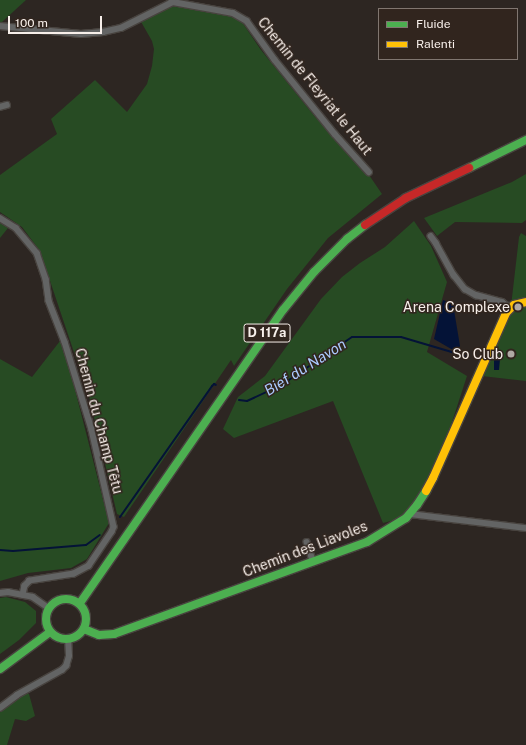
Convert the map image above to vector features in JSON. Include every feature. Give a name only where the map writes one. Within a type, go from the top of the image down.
[{"type":"main road","name":"D 117a","points":[[80,603],[283,310],[314,272],[347,239],[389,208],[429,186],[490,159],[526,140]]},
{"type":"main road","points":[[510,308],[526,302]]},
{"type":"main road","name":"Chemin des Liavoles","points":[[84,629],[99,635],[114,634],[367,542],[410,514],[433,478],[503,319],[510,308]]},
{"type":"main road","points":[[60,599],[74,600],[80,603],[86,615],[84,629],[80,634],[68,639],[61,639],[50,632],[46,620],[49,608],[60,599]]},
{"type":"main road","points":[[0,669],[50,632]]},
{"type":"street","points":[[0,26],[81,34],[103,32],[121,28],[172,1]]},
{"type":"street","name":"Chemin de Fleyriat le Haut","points":[[172,1],[233,13],[247,21],[275,60],[368,172]]},
{"type":"street","points":[[0,107],[7,105]]},
{"type":"street","name":"Chemin du Champ Têtu","points":[[0,218],[16,228],[37,253],[46,279],[48,301],[65,342],[92,430],[114,527],[89,566],[74,574],[30,581],[25,586],[22,595]]},
{"type":"street","points":[[431,236],[464,289],[476,295],[502,302],[510,308]]},
{"type":"street","points":[[410,514],[526,528]]},
{"type":"street","points":[[307,542],[314,561]]},
{"type":"street","points":[[0,594],[8,592],[33,597],[49,608]]},
{"type":"street","points":[[0,708],[17,695],[62,670],[66,666],[69,656],[68,639]]},
{"type":"green space","points":[[0,0],[26,0],[2,22],[0,22]]},
{"type":"green space","points":[[186,6],[229,15],[242,22],[261,50],[316,118],[369,175],[382,194],[328,238],[287,289],[234,366],[231,360],[124,517],[117,514],[90,400],[40,251],[22,227],[0,212],[0,175],[57,134],[51,119],[95,80],[127,112],[147,84],[152,66],[154,49],[152,41],[140,20],[168,7]]},
{"type":"green space","points":[[526,174],[526,220],[522,223],[455,222],[437,236],[424,218],[512,182]]},
{"type":"green space","points":[[414,221],[431,246],[447,282],[427,352],[467,376],[451,425],[423,489],[412,508],[399,519],[383,523],[333,401],[234,438],[223,429],[238,397],[265,376],[321,299],[342,277],[385,247]]},
{"type":"green space","points":[[0,223],[8,228],[0,238]]},
{"type":"green space","name":"Arena Complexe","points":[[521,233],[526,236],[526,381],[482,376],[510,315],[519,237]]},
{"type":"green space","points":[[60,341],[69,366],[109,523],[87,559],[71,568],[28,573],[0,581],[0,359],[32,377]]},
{"type":"green space","points":[[6,597],[25,602],[36,611],[36,623],[19,640],[0,654],[0,598]]},
{"type":"green space","points":[[26,693],[29,694],[35,716],[26,721],[15,719],[7,745],[0,745],[0,711]]},
{"type":"water","points":[[443,300],[453,304],[460,346],[458,349],[453,350],[434,339]]},
{"type":"water","points":[[494,357],[500,359],[499,370],[494,370]]},
{"type":"waterway","name":"Bief du Navon","points":[[239,400],[247,401],[283,384],[352,337],[401,337],[465,356]]},
{"type":"waterway","name":"Bief du Navon","points":[[120,517],[212,386],[214,384],[216,385]]},
{"type":"waterway","name":"Bief du Navon","points":[[0,550],[13,551],[86,545],[100,535]]},
{"type":"traffic: fast","points":[[469,168],[526,140]]},
{"type":"traffic: fast","points":[[80,603],[283,310],[314,272],[347,239],[365,225]]},
{"type":"traffic: fast","points":[[84,629],[99,635],[114,634],[367,542],[406,518],[426,491]]},
{"type":"traffic: fast","points":[[70,599],[77,602],[83,608],[86,619],[85,627],[77,636],[70,639],[62,639],[55,636],[47,627],[46,615],[49,608],[58,600],[70,599]]},
{"type":"traffic: fast","points":[[0,669],[50,632]]},
{"type":"traffic: slow","points":[[426,491],[506,313],[514,305],[526,302]]},
{"type":"traffic: jam","points":[[365,225],[406,198],[469,168]]},
{"type":"place","name":"Arena Complexe","points":[[518,307]]},
{"type":"place","name":"So Club","points":[[511,354]]}]
